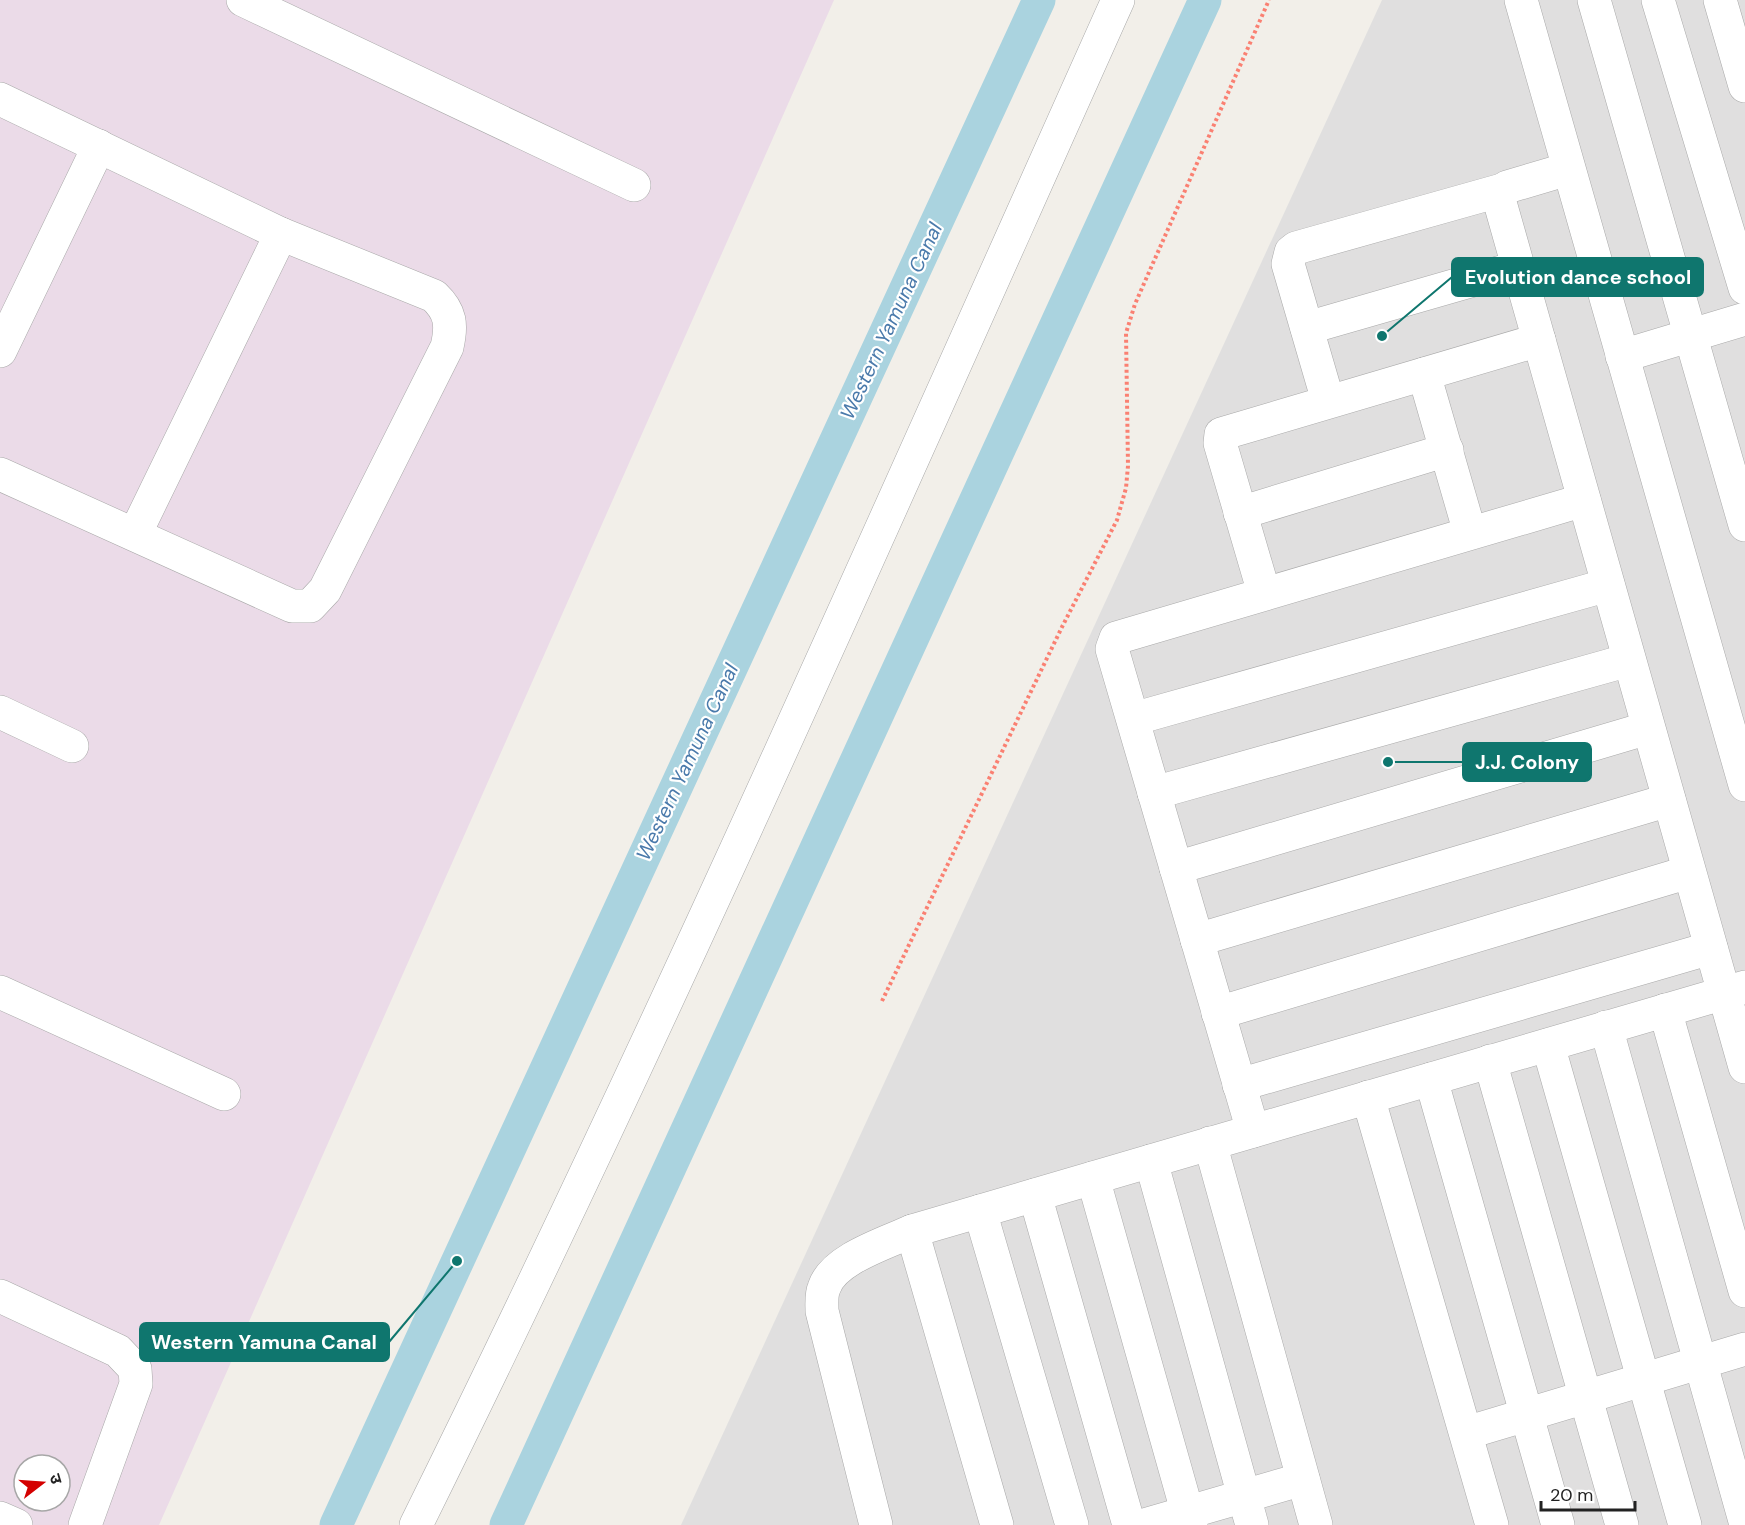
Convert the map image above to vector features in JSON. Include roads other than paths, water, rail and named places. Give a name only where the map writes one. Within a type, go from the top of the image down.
[{"type":"street","points":[[243,0],[634,185]]},
{"type":"street","points":[[416,1525],[559,1231],[857,583],[1118,0]]},
{"type":"street","points":[[1521,0],[1745,785]]},
{"type":"street","points":[[1594,0],[1745,525]]},
{"type":"street","points":[[1658,0],[1745,288]]},
{"type":"street","points":[[1720,0],[1745,86]]},
{"type":"street","points":[[0,99],[281,234],[434,296],[450,316],[447,347],[325,590],[310,606],[292,606],[0,474]]},
{"type":"street","points":[[0,351],[99,146]]},
{"type":"street","points":[[1328,401],[1288,264],[1291,252],[1296,248],[1568,169]]},
{"type":"street","points":[[1502,189],[1499,199],[1711,948],[1734,990],[1745,1067]]},
{"type":"street","points":[[135,534],[281,234]]},
{"type":"street","points":[[1307,328],[1519,267]]},
{"type":"street","points":[[1622,356],[1745,319]]},
{"type":"street","points":[[1264,592],[1220,443],[1221,434],[1539,340]]},
{"type":"street","points":[[1424,374],[1470,533]]},
{"type":"street","points":[[1240,513],[1447,450]]},
{"type":"street","points":[[1253,1131],[1112,649],[1116,638],[1264,592],[1584,500]]},
{"type":"street","points":[[1133,719],[1608,585]]},
{"type":"street","points":[[1154,793],[1629,660]]},
{"type":"street","points":[[0,712],[72,746]]},
{"type":"street","points":[[1176,868],[1648,728]]},
{"type":"street","points":[[1197,940],[1669,800]]},
{"type":"street","points":[[1218,1014],[1689,872]]},
{"type":"street","points":[[1239,1085],[1711,948]]},
{"type":"street","points":[[876,1525],[825,1328],[822,1296],[827,1281],[850,1259],[912,1231],[1734,990]]},
{"type":"street","points":[[0,992],[224,1094]]},
{"type":"street","points":[[1665,1010],[1745,1291]]},
{"type":"street","points":[[1606,1027],[1745,1521]]},
{"type":"street","points":[[1548,1044],[1685,1525]]},
{"type":"street","points":[[1490,1061],[1622,1525]]},
{"type":"street","points":[[1431,1079],[1558,1525]]},
{"type":"street","points":[[1368,1097],[1492,1525]]},
{"type":"street","points":[[1210,1143],[1316,1525]]},
{"type":"street","points":[[1151,1161],[1248,1510]]},
{"type":"street","points":[[1093,1178],[1189,1519]]},
{"type":"street","points":[[1035,1195],[1129,1525]]},
{"type":"street","points":[[980,1211],[1072,1525]]},
{"type":"street","points":[[912,1231],[997,1525]]},
{"type":"street","points":[[0,1296],[118,1351],[135,1369],[136,1384],[86,1525]]},
{"type":"street","points":[[1466,1433],[1745,1349]]},
{"type":"street","points":[[1144,1525],[1248,1510],[1303,1479]]},
{"type":"street","points":[[0,1518],[16,1525]]},
{"type":"waterway","name":"Western Yamuna Canal","points":[[336,1525],[1039,0]]},
{"type":"waterway","points":[[506,1525],[1205,0]]},
{"type":"place","name":"Evolution dance school","points":[[1382,336]]},
{"type":"place","name":"J.J. Colony","points":[[1388,762]]},
{"type":"place","name":"Western Yamuna Canal","points":[[457,1261]]}]
